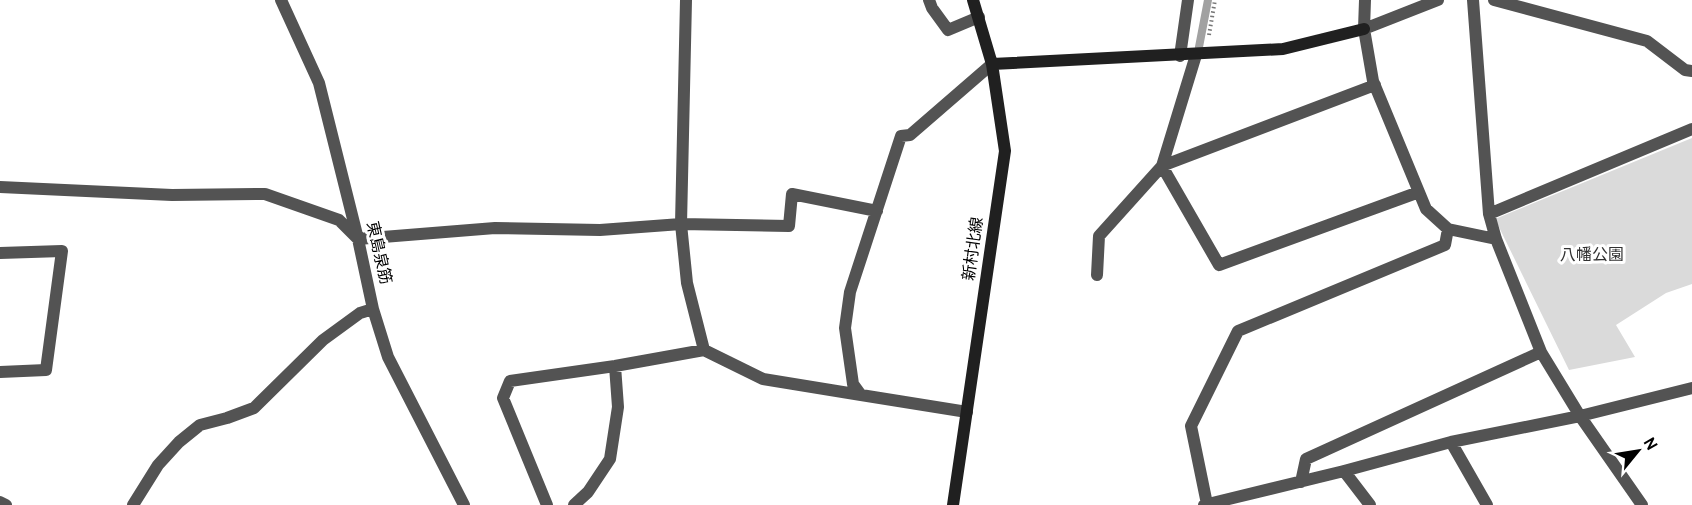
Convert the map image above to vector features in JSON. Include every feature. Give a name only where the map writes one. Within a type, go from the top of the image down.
[{"type":"street","name":"東島泉筋","points":[[281,0],[319,83],[373,309],[388,357],[464,505]]},
{"type":"street","points":[[686,0],[681,224],[687,283],[704,350]]},
{"type":"street","points":[[929,0],[948,30],[979,17]]},
{"type":"street","name":"新村北線","points":[[953,505],[1005,151],[992,64],[973,0]]},
{"type":"street","points":[[1180,56],[1188,0]]},
{"type":"street","points":[[1365,0],[1364,29],[1375,85],[1426,209],[1448,229],[1496,239]]},
{"type":"street","points":[[861,395],[853,384],[845,328],[850,292],[901,136],[910,135],[992,64],[1283,49],[1364,29],[1438,0]]},
{"type":"street","points":[[1473,0],[1489,214],[1496,239],[1541,352],[1580,416],[1642,505]]},
{"type":"street","points":[[1494,0],[1647,41],[1685,70],[1692,71]]},
{"type":"street","points":[[1097,275],[1099,236],[1162,165],[1201,54]]},
{"type":"street","points":[[1162,165],[1375,85]]},
{"type":"street","points":[[1489,214],[1692,129]]},
{"type":"street","points":[[1162,165],[1219,265],[1419,192]]},
{"type":"street","points":[[0,187],[172,195],[265,194],[339,220],[358,239],[495,228],[600,230],[681,224],[789,226],[792,194],[877,211]]},
{"type":"street","points":[[1448,229],[1445,245],[1238,331],[1191,426],[1206,505],[1451,442],[1580,416],[1692,388]]},
{"type":"street","points":[[0,253],[62,252],[46,370],[0,372]]},
{"type":"street","points":[[133,505],[158,465],[179,442],[200,425],[254,408],[323,340],[360,313],[373,309]]},
{"type":"street","points":[[547,505],[503,398],[510,381],[704,350],[763,380],[967,412]]},
{"type":"street","points":[[1300,482],[1306,459],[1541,352]]},
{"type":"street","points":[[574,505],[588,492],[610,459],[618,407],[615,366]]},
{"type":"street","points":[[1451,442],[1487,505]]},
{"type":"street","points":[[1344,471],[1370,505]]},
{"type":"street","points":[[0,502],[6,505]]},
{"type":"path","points":[[1201,54],[1215,0]]},
{"type":"green space","name":"八幡公園","points":[[1692,138],[1692,284],[1666,293],[1616,325],[1635,357],[1569,370],[1495,219]]},
{"type":"waterway","points":[[1199,47],[1208,0]]}]
